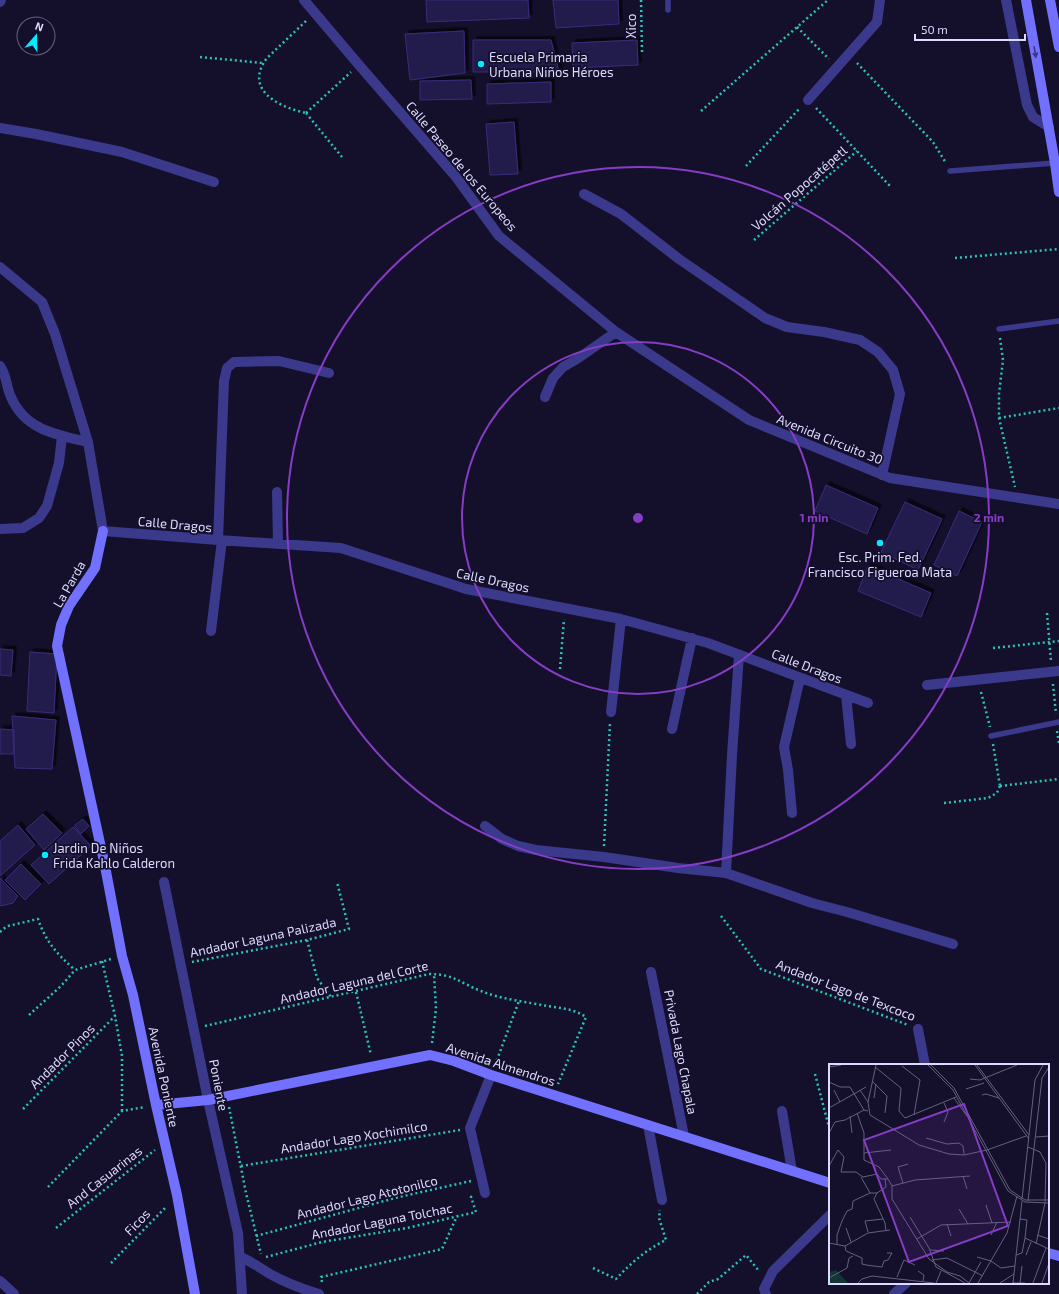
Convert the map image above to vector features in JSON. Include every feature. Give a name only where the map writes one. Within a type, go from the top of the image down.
[{"type":"street","name":"Calle Paseo de los Europeos","points":[[304,0],[456,177],[500,236],[616,332]]},
{"type":"street","points":[[1006,0],[1027,105],[1033,117],[1049,127]]},
{"type":"street","points":[[1026,0],[1059,192]]},
{"type":"street","points":[[1050,0],[1059,47]]},
{"type":"street","points":[[808,100],[877,22],[879,5]]},
{"type":"street","points":[[0,128],[122,152],[214,182]]},
{"type":"street","points":[[584,194],[621,214],[679,259],[765,318],[787,328],[824,332],[860,340],[878,352],[893,370],[900,394],[882,475]]},
{"type":"street","name":"La Parda","points":[[0,267],[42,302],[55,334],[88,442],[103,531],[95,568],[69,606],[61,625],[57,646],[105,866]]},
{"type":"street","points":[[545,397],[553,378],[563,367],[616,332]]},
{"type":"street","name":"Avenida Circuito 30","points":[[616,332],[749,420],[882,475],[890,478],[1018,499],[1059,504]]},
{"type":"street","points":[[210,631],[220,540],[224,381],[227,368],[234,362],[279,361],[329,372]]},
{"type":"street","points":[[0,366],[4,372],[7,388],[13,402],[25,419],[40,428],[62,436],[88,442]]},
{"type":"street","points":[[0,529],[23,528],[39,518],[47,506],[59,463],[62,436]]},
{"type":"street","points":[[277,492],[278,544]]},
{"type":"street","name":"Calle Dragos","points":[[103,531],[341,548],[466,589],[621,619],[692,638],[868,703]]},
{"type":"street","points":[[611,712],[621,619]]},
{"type":"street","points":[[672,729],[692,638]]},
{"type":"street","points":[[726,873],[739,655]]},
{"type":"street","points":[[927,685],[1059,671]]},
{"type":"street","points":[[792,813],[788,770],[784,747],[800,678]]},
{"type":"street","points":[[846,695],[851,744]]},
{"type":"street","points":[[485,826],[502,839],[518,846],[536,850],[604,857],[678,868],[726,873],[812,903],[954,944]]},
{"type":"street","name":"Avenida Poniente","points":[[105,866],[122,956],[133,995],[156,1106],[177,1195],[195,1294]]},
{"type":"street","name":"Poniente","points":[[164,882],[182,964],[208,1100],[238,1233],[242,1294]]},
{"type":"street","name":"Privada Lago Chapala","points":[[651,972],[684,1136]]},
{"type":"street","points":[[918,1029],[925,1064]]},
{"type":"street","name":"Avenida Almendros","points":[[156,1106],[208,1100],[430,1055],[454,1061],[491,1075],[829,1183]]},
{"type":"street","points":[[485,1193],[470,1128],[491,1075]]},
{"type":"street","points":[[782,1111],[792,1171]]},
{"type":"street","points":[[648,1125],[662,1200]]},
{"type":"street","points":[[766,1294],[764,1289],[773,1271],[829,1216]]},
{"type":"street","points":[[1049,1253],[1059,1256]]},
{"type":"street","points":[[240,1257],[249,1260],[269,1274],[295,1287],[321,1291]]},
{"type":"street","points":[[0,1281],[14,1294]]},
{"type":"street","points":[[894,1294],[905,1284]]},
{"type":"lane","points":[[668,0],[668,10]]},
{"type":"lane","points":[[950,171],[1055,164]]},
{"type":"lane","points":[[999,329],[1059,321]]},
{"type":"lane","points":[[991,736],[1059,722]]},
{"type":"path","name":"Xico","points":[[641,0],[642,52]]},
{"type":"path","points":[[701,111],[828,0]]},
{"type":"path","points":[[315,12],[263,63],[258,76],[262,92],[279,104],[296,111],[306,113],[342,157]]},
{"type":"path","points":[[797,27],[837,67]]},
{"type":"path","points":[[848,54],[933,142],[950,171]]},
{"type":"path","points":[[200,57],[263,63]]},
{"type":"path","points":[[306,113],[359,65]]},
{"type":"path","points":[[746,166],[808,100],[890,186]]},
{"type":"path","name":"Volcán Popocatépetl","points":[[754,240],[857,151]]},
{"type":"path","points":[[955,258],[1059,249]]},
{"type":"path","points":[[999,329],[1003,360],[999,394],[999,418],[1018,499]]},
{"type":"path","points":[[999,418],[1059,408]]},
{"type":"path","points":[[560,669],[565,608]]},
{"type":"path","points":[[993,648],[1059,641]]},
{"type":"path","points":[[604,857],[611,712]]},
{"type":"path","points":[[944,803],[988,798],[997,793],[1000,786],[1059,779]]},
{"type":"path","name":"Andador Laguna Palizada","points":[[182,964],[307,940],[349,929],[337,882]]},
{"type":"path","name":"Andador Lago de Texcoco","points":[[721,916],[761,969],[918,1029]]},
{"type":"path","points":[[0,932],[8,926],[38,919],[43,933],[51,946],[60,957],[75,970]]},
{"type":"path","points":[[307,940],[317,978],[331,998]]},
{"type":"path","points":[[30,1015],[61,986],[75,970],[122,956]]},
{"type":"path","points":[[102,961],[115,1016],[122,1056],[122,1111]]},
{"type":"path","points":[[430,1055],[436,1009],[434,974]]},
{"type":"path","name":"Andador Laguna del Corte","points":[[194,1029],[434,974],[441,974],[456,978],[481,991],[519,1001],[568,1009],[579,1012],[586,1017],[553,1095]]},
{"type":"path","points":[[356,992],[374,1067]]},
{"type":"path","points":[[491,1075],[519,1001]]},
{"type":"path","name":"Andador Pinos","points":[[23,1109],[115,1016]]},
{"type":"path","points":[[815,1074],[829,1127]]},
{"type":"path","points":[[227,1096],[256,1236]]},
{"type":"path","points":[[48,1187],[122,1111],[156,1106]]},
{"type":"path","name":"Andador Lago Xochimilco","points":[[241,1166],[470,1128]]},
{"type":"path","name":"And Casuarinas","points":[[56,1228],[165,1142]]},
{"type":"path","name":"Andador Lago Atotonilco","points":[[256,1236],[399,1197],[482,1179]]},
{"type":"path","name":"Andador Laguna Tolchac","points":[[256,1236],[263,1258],[322,1242],[407,1228],[476,1212],[471,1197],[485,1193]]},
{"type":"path","name":"Ficos","points":[[111,1263],[177,1195]]},
{"type":"path","points":[[593,1268],[616,1279],[627,1266],[652,1247],[666,1240],[659,1218],[662,1200]]},
{"type":"path","points":[[321,1291],[321,1277],[442,1249],[457,1216]]},
{"type":"path","points":[[697,1294],[709,1282],[718,1279],[746,1255],[768,1280]]},
{"type":"building","points":[[426,0],[528,0],[529,18],[427,22]]},
{"type":"building","points":[[553,0],[618,0],[619,24],[556,28]]},
{"type":"building","points":[[464,31],[465,73],[410,80],[405,34]]},
{"type":"building","points":[[473,40],[551,40],[559,72],[473,72]]},
{"type":"building","points":[[637,40],[638,65],[573,68],[572,43]]},
{"type":"building","points":[[471,80],[472,99],[420,100],[420,81]]},
{"type":"building","points":[[551,82],[551,102],[487,104],[487,84]]},
{"type":"building","points":[[514,122],[518,174],[490,175],[486,124]]},
{"type":"building","points":[[826,485],[878,508],[867,534],[815,511]]},
{"type":"building","points":[[905,502],[942,519],[918,570],[881,552]]},
{"type":"building","points":[[959,511],[982,522],[957,576],[934,565]]},
{"type":"building","points":[[868,566],[931,593],[921,617],[858,591]]},
{"type":"building","points":[[0,649],[13,650],[11,676],[0,675]]},
{"type":"building","points":[[30,652],[57,654],[54,713],[27,711]]},
{"type":"building","points":[[12,716],[56,720],[52,769],[15,768]]},
{"type":"building","points":[[0,729],[14,730],[14,754],[0,754]]},
{"type":"building","points":[[43,814],[62,833],[44,850],[26,829]]},
{"type":"building","points":[[83,819],[89,826],[81,834],[74,826]]},
{"type":"building","points":[[18,825],[35,845],[0,876],[0,841]]},
{"type":"building","points":[[73,827],[91,846],[49,884],[31,865]]},
{"type":"building","points":[[21,864],[41,884],[25,900],[5,880]]},
{"type":"building","points":[[0,878],[18,896],[13,903],[0,905]]},
{"type":"place","name":"Escuela Primaria Urbana Niños Héroes","points":[[481,64]]},
{"type":"place","name":"Esc. Prim. Fed. Francisco Figueroa Mata","points":[[880,543]]},
{"type":"place","name":"Jardin De Niños Frida Kahlo Calderon","points":[[45,855]]}]
